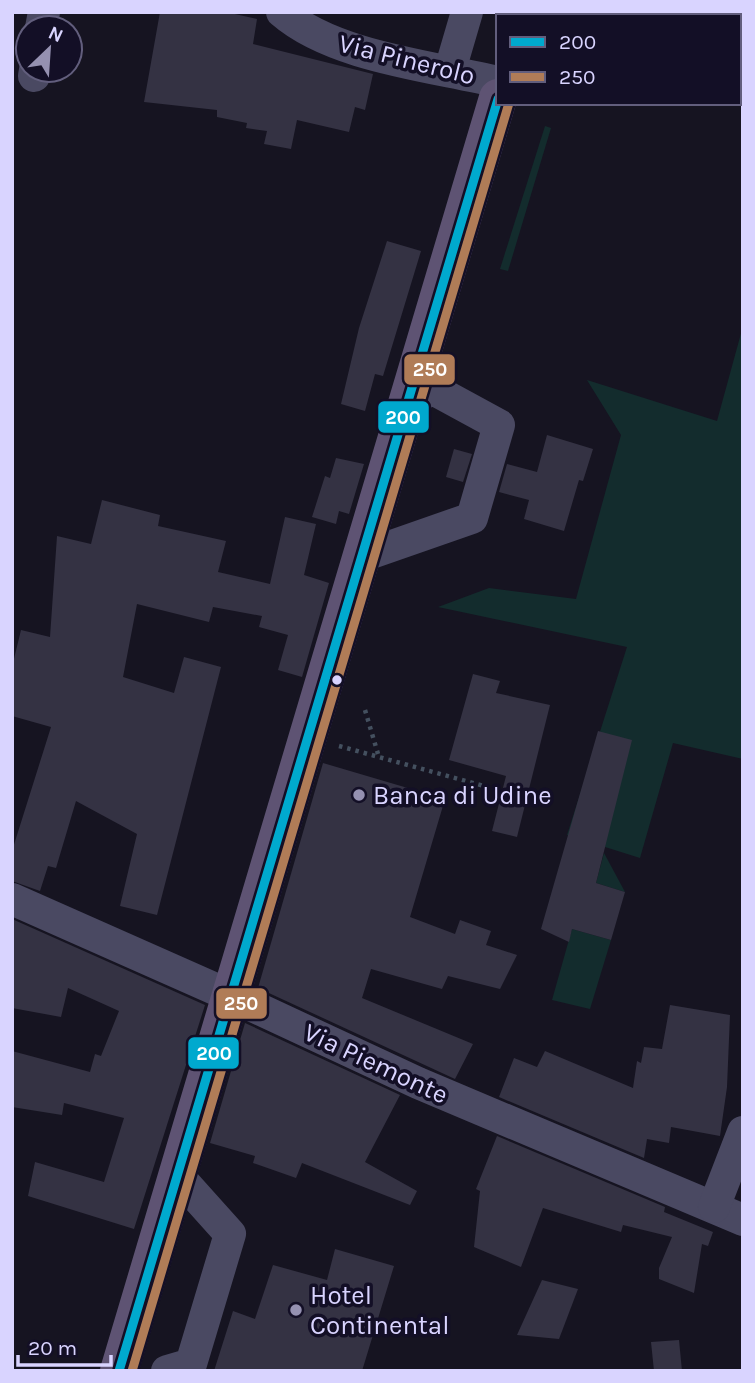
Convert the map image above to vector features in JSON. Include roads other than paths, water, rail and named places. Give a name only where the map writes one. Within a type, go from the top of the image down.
[{"type":"main road","points":[[119,1371],[363,556],[418,397],[496,105]]},
{"type":"main road","points":[[418,397],[452,336],[523,105]]},
{"type":"street","name":"Via Pinerolo","points":[[282,12],[316,34],[356,50],[496,82]]},
{"type":"street","points":[[450,70],[467,12]]},
{"type":"street","points":[[363,556],[472,518],[499,425],[418,397]]},
{"type":"street","name":"Via Piemonte","points":[[12,899],[418,1083],[743,1220]]},
{"type":"street","points":[[714,1207],[743,1132]]},
{"type":"street","points":[[167,1371],[191,1364],[230,1234],[178,1176]]},
{"type":"place","name":"Banca di Udine","points":[[359,795]]},
{"type":"place","name":"Hotel Continental","points":[[296,1310]]}]
